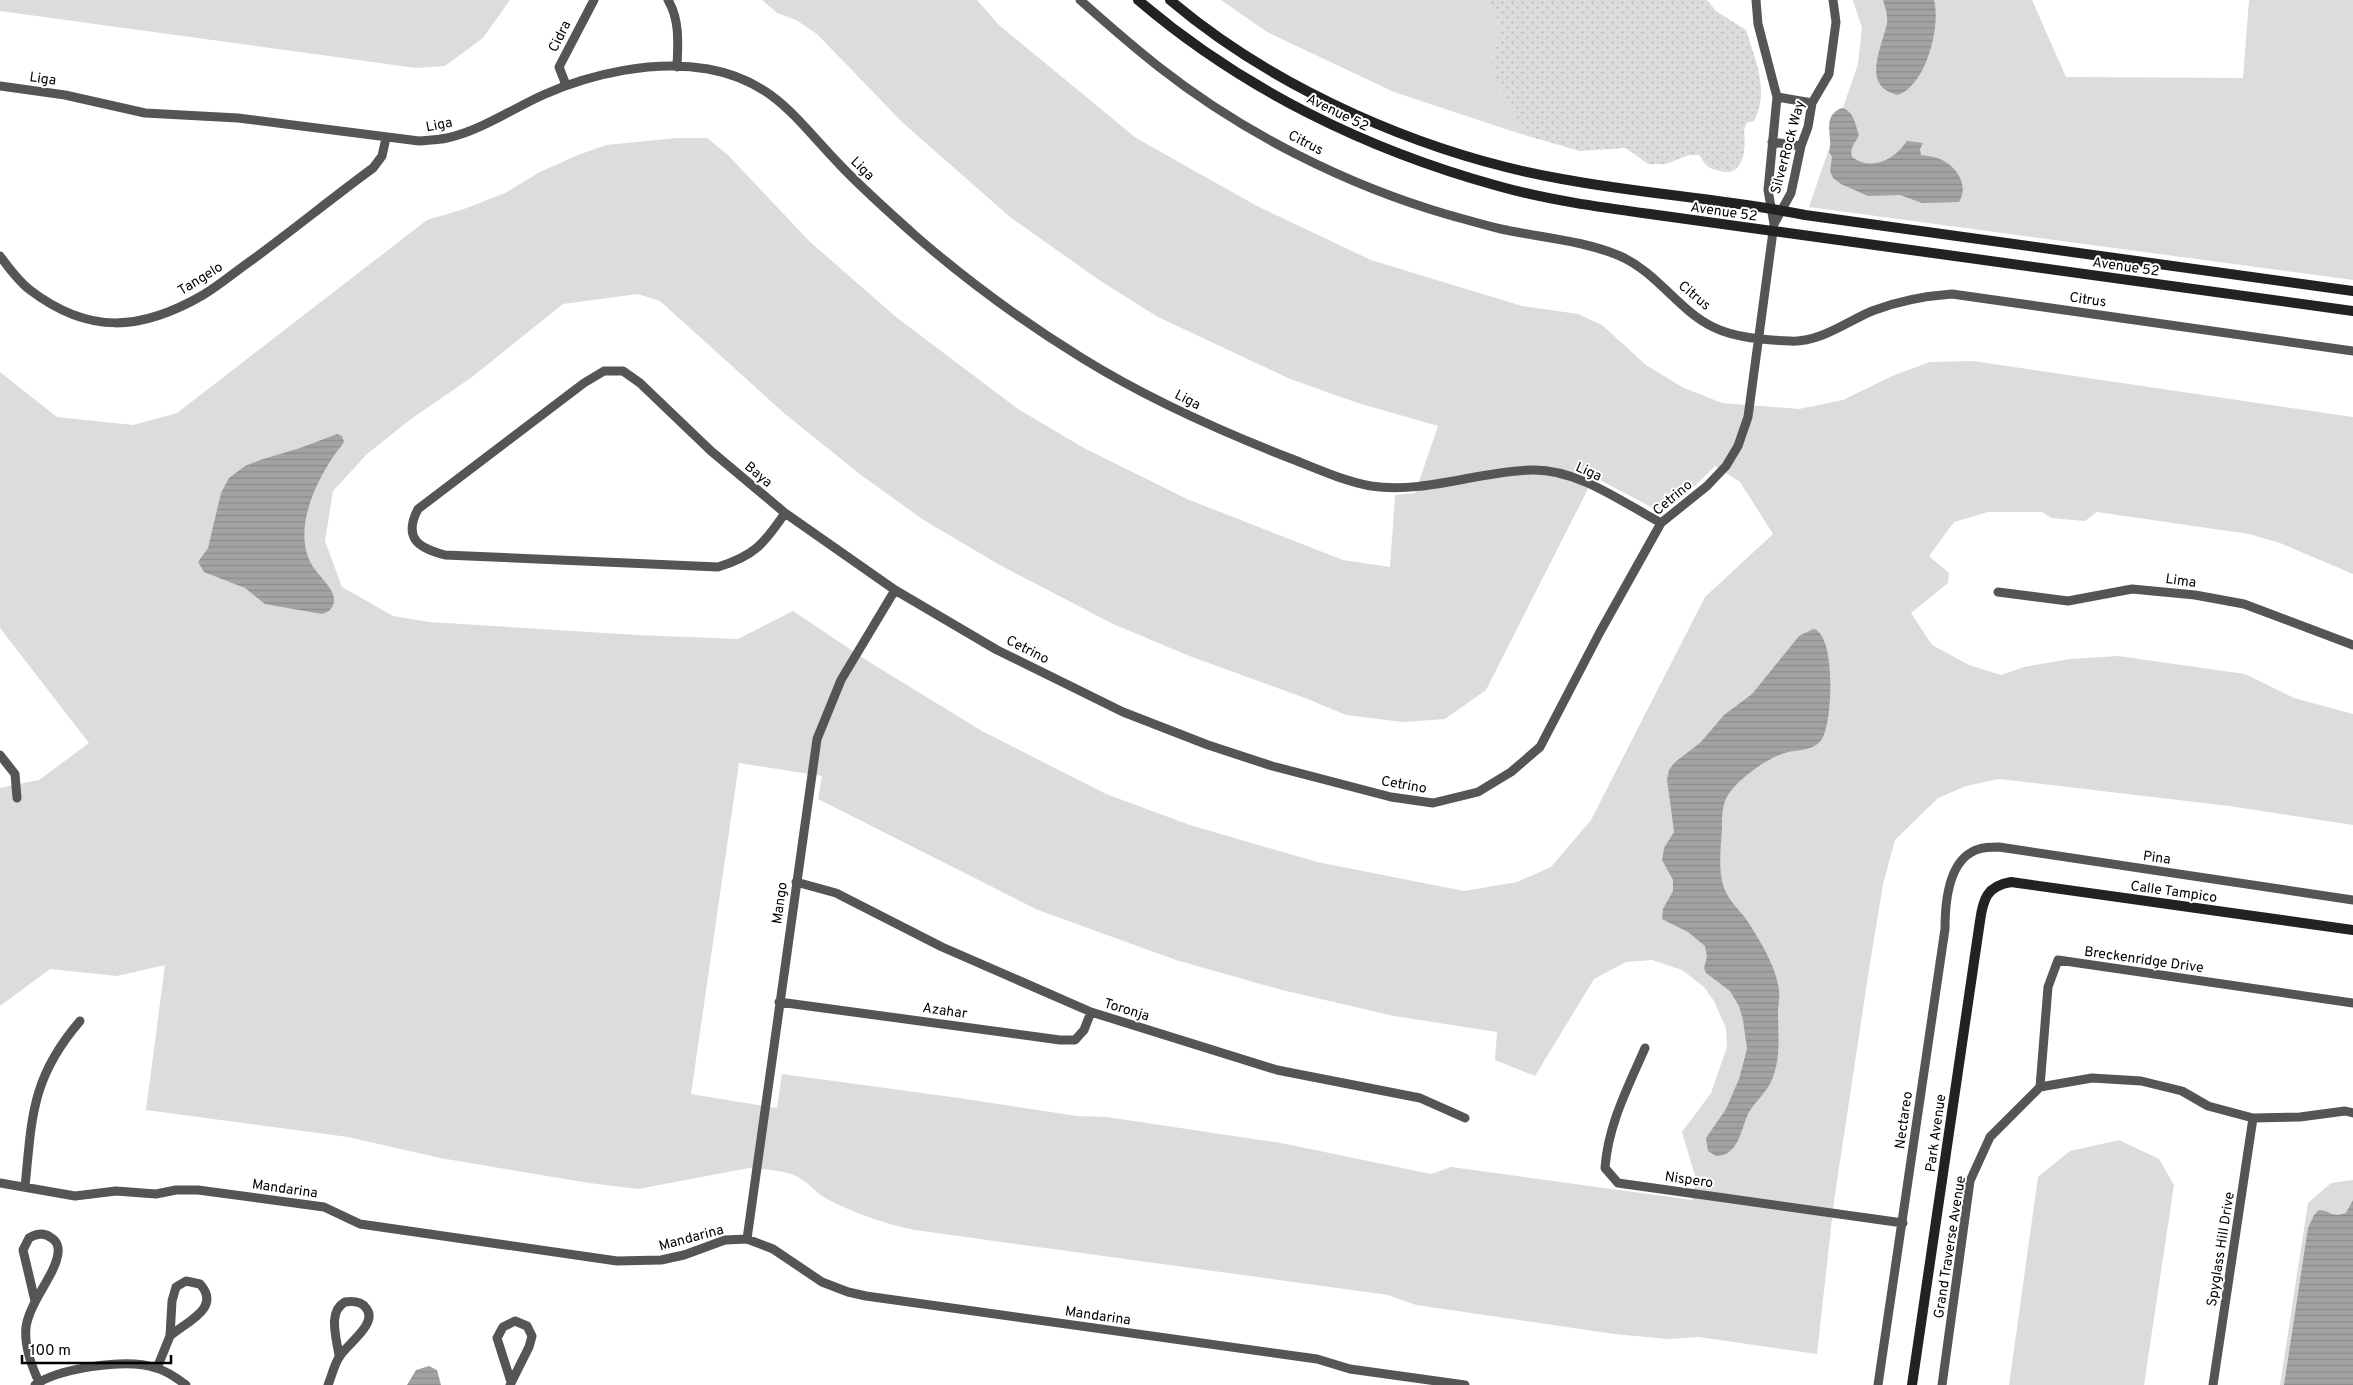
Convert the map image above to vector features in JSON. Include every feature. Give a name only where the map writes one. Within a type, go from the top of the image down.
[{"type":"main road","name":"Avenue 52","points":[[1138,0],[1235,71],[1281,99],[1331,125],[1436,168],[1545,197],[2353,311]]},
{"type":"main road","name":"Avenue 52","points":[[1170,0],[1227,42],[1276,73],[1328,101],[1374,122],[1450,151],[1516,170],[1676,197],[1771,208],[2353,291]]},
{"type":"main road","name":"Calle Tampico","points":[[1992,889],[2000,884],[2011,882],[2353,930]]},
{"type":"main road","name":"Park Avenue","points":[[1912,1385],[1980,921],[1985,897],[1992,889]]},
{"type":"street","name":"Cidra","points":[[566,85],[559,67],[594,0]]},
{"type":"street","points":[[668,0],[672,7],[678,31],[677,67]]},
{"type":"street","name":"Citrus","points":[[1080,0],[1160,68],[1260,133],[1317,163],[1380,191],[1447,214],[1501,229],[1592,245],[1624,258],[1648,272],[1694,314],[1712,327],[1732,334],[1793,342],[1814,338],[1870,312],[1899,302],[1923,296],[1952,294],[2353,351]]},
{"type":"street","name":"SilverRock Way","points":[[1756,0],[1758,24],[1777,97],[1768,190],[1774,228]]},
{"type":"street","name":"SilverRock Way","points":[[1774,228],[1791,193],[1801,146],[1808,127],[1812,103],[1829,74],[1836,22],[1833,0]]},
{"type":"street","name":"Liga","points":[[0,86],[65,95],[145,113],[238,118],[419,141],[448,138],[471,130],[566,85],[619,72],[677,67],[706,68],[733,75],[756,84],[776,97],[840,166],[959,273],[1083,359],[1200,421],[1326,472],[1370,486],[1398,487],[1533,470],[1559,473],[1580,480],[1661,523]]},
{"type":"street","points":[[1777,97],[1812,103]]},
{"type":"street","name":"Tangelo","points":[[0,256],[29,290],[52,304],[82,318],[104,323],[135,323],[164,315],[204,295],[372,168],[382,156],[386,138]]},
{"type":"street","points":[[1772,142],[1801,146]]},
{"type":"street","name":"Cetrino","points":[[785,512],[895,590],[998,650],[1132,715],[1208,745],[1272,766],[1391,797],[1432,803],[1478,792],[1512,772],[1540,747],[1661,523],[1707,486],[1726,466],[1738,446],[1748,417],[1774,228]]},
{"type":"street","name":"Baya","points":[[604,371],[623,371],[640,383],[711,451],[785,512],[759,548],[740,560],[718,567],[445,555],[427,550],[412,534],[411,523],[418,509],[584,383],[604,371]]},
{"type":"street","name":"Lima","points":[[1998,592],[2048,600],[2068,601],[2132,589],[2196,596],[2244,604],[2353,645]]},
{"type":"street","name":"Mango","points":[[746,1239],[817,739],[841,680],[895,590]]},
{"type":"street","points":[[0,755],[15,774],[17,798]]},
{"type":"street","name":"Pina","points":[[1962,862],[1978,849],[1999,847],[2353,900]]},
{"type":"street","name":"Nectareo","points":[[1878,1385],[1944,929],[1945,903],[1951,880],[1962,862]]},
{"type":"street","name":"Toronja","points":[[796,882],[836,893],[942,948],[1091,1012],[1277,1070],[1420,1098],[1465,1118]]},
{"type":"street","name":"Breckenridge Drive","points":[[2040,1087],[2048,987],[2058,960],[2353,1002]]},
{"type":"street","name":"Azahar","points":[[779,1002],[1060,1040],[1075,1040],[1084,1030],[1091,1012]]},
{"type":"street","points":[[25,1187],[36,1096],[44,1074],[60,1044],[80,1021]]},
{"type":"street","name":"Nispero","points":[[1645,1048],[1614,1121],[1606,1153],[1605,1168],[1618,1183],[1902,1223]]},
{"type":"street","points":[[2040,1087],[2092,1078],[2141,1080],[2182,1090],[2208,1106],[2253,1118],[2300,1117],[2345,1111],[2353,1112]]},
{"type":"street","name":"Grand Traverse Avenue","points":[[1942,1385],[1970,1181],[1990,1137],[2040,1087]]},
{"type":"street","name":"Spyglass Hill Drive","points":[[2213,1385],[2253,1118]]},
{"type":"street","name":"Mandarina","points":[[1,1183],[75,1196],[116,1191],[156,1194],[176,1190],[198,1190],[324,1207],[360,1224],[617,1261],[661,1260],[684,1255],[725,1240],[746,1239],[773,1249],[822,1282],[848,1292],[866,1296],[1317,1359],[1350,1369],[1465,1385]]},
{"type":"street","points":[[35,1300],[23,1250],[29,1238],[42,1234],[56,1242],[58,1254],[35,1300],[26,1327],[27,1346],[37,1383],[79,1368],[117,1365],[157,1368],[186,1385]]},
{"type":"street","points":[[157,1368],[170,1336],[172,1301],[176,1287],[186,1281],[200,1284],[207,1294],[208,1303],[205,1310],[170,1336]]},
{"type":"street","points":[[328,1385],[339,1356],[362,1331],[369,1320],[366,1308],[355,1301],[345,1302],[336,1310],[335,1326],[339,1356]]},
{"type":"street","points":[[515,1321],[527,1326],[532,1336],[530,1347],[510,1384],[497,1338],[502,1326],[515,1321]]},
{"type":"shaded area","points":[[0,0],[510,0],[483,38],[445,66],[416,68],[0,11]]},
{"type":"shaded area","points":[[762,0],[977,0],[999,25],[1136,138],[1257,206],[1371,260],[1522,306],[1578,314],[1602,325],[1646,365],[1682,387],[1722,403],[1799,409],[1843,400],[1892,376],[1930,362],[1973,361],[2353,417],[2353,574],[2280,543],[2249,534],[2097,512],[2085,521],[2051,518],[2042,512],[1988,512],[1954,522],[1929,556],[1949,573],[1948,583],[1911,613],[1932,645],[1969,665],[2001,675],[2024,667],[2070,659],[2118,656],[2245,674],[2294,698],[2353,714],[2353,825],[2229,806],[1999,779],[1966,786],[1938,798],[1895,840],[1883,884],[1868,976],[1834,1201],[1817,1354],[1699,1337],[1668,1339],[1614,1334],[1416,1305],[1388,1295],[915,1230],[882,1222],[850,1210],[825,1198],[798,1177],[774,1170],[749,1168],[638,1189],[589,1183],[440,1158],[348,1137],[146,1110],[165,965],[117,976],[50,969],[0,1006],[0,788],[39,780],[89,743],[0,628],[0,372],[57,417],[133,425],[177,413],[427,220],[464,209],[505,193],[540,172],[606,145],[677,138],[707,138],[728,155],[809,241],[896,317],[1018,409],[1084,448],[1187,499],[1343,560],[1390,567],[1395,495],[1415,493],[1438,426],[1358,403],[1290,379],[1158,317],[1099,280],[1010,217],[902,122],[817,34],[796,20],[777,13]],"holes":[[[638,294],[660,301],[785,414],[861,475],[922,519],[998,564],[1113,624],[1192,657],[1346,715],[1403,722],[1445,719],[1486,690],[1594,477],[1655,509],[1663,510],[1695,486],[1715,466],[1740,482],[1773,534],[1705,597],[1591,820],[1551,867],[1517,882],[1464,891],[1317,862],[1190,825],[1106,794],[982,731],[866,660],[793,611],[738,639],[637,635],[429,622],[393,616],[342,587],[325,541],[333,491],[367,454],[411,419],[472,377],[563,304]],[[739,763],[822,776],[818,799],[1038,910],[1176,960],[1282,990],[1394,1016],[1497,1032],[1495,1060],[1535,1076],[1594,979],[1626,962],[1652,960],[1682,970],[1704,987],[1714,1001],[1726,1028],[1727,1047],[1711,1093],[1682,1132],[1696,1179],[1692,1200],[1451,1167],[1431,1174],[1281,1143],[1107,1117],[1077,1116],[782,1074],[777,1108],[691,1094]]]},
{"type":"shaded area","points":[[1221,0],[1488,0],[1497,13],[1498,39],[1492,59],[1495,84],[1505,95],[1524,135],[1394,92],[1267,32]]},
{"type":"shaded area","points":[[1488,0],[1707,0],[1716,11],[1746,30],[1757,64],[1761,87],[1759,110],[1754,121],[1747,123],[1744,129],[1744,152],[1739,165],[1735,170],[1728,172],[1720,171],[1708,166],[1699,155],[1689,155],[1666,164],[1648,164],[1626,148],[1580,151],[1524,135],[1505,95],[1495,84],[1492,59],[1498,39],[1497,14]]},
{"type":"shaded area","points":[[1853,0],[2032,0],[2066,77],[2243,78],[2249,0],[2353,0],[2353,280],[1809,207],[1858,64],[1862,28]]},
{"type":"shaded area","points":[[1883,0],[1934,0],[1936,11],[1933,39],[1924,68],[1908,89],[1898,95],[1886,90],[1880,83],[1877,75],[1878,54],[1887,23],[1887,14]]},
{"type":"shaded area","points":[[1842,108],[1852,115],[1859,135],[1852,148],[1852,157],[1867,163],[1875,163],[1890,158],[1907,141],[1923,143],[1920,149],[1921,155],[1935,157],[1944,161],[1959,175],[1963,188],[1959,202],[1922,203],[1900,195],[1868,196],[1841,184],[1833,178],[1830,171],[1832,157],[1829,152],[1829,128],[1831,116]]},
{"type":"shaded area","points":[[337,434],[342,436],[344,442],[327,466],[316,487],[308,510],[304,533],[309,559],[333,595],[333,606],[329,611],[322,614],[265,604],[245,588],[204,572],[198,562],[208,548],[221,493],[229,478],[245,466]]},
{"type":"shaded area","points":[[1813,629],[1820,634],[1826,645],[1829,661],[1830,698],[1826,730],[1822,739],[1814,746],[1770,759],[1739,782],[1726,799],[1723,807],[1720,856],[1723,885],[1728,896],[1747,920],[1759,940],[1775,974],[1779,994],[1778,1045],[1776,1069],[1771,1082],[1748,1114],[1734,1147],[1723,1155],[1716,1156],[1708,1151],[1706,1138],[1726,1109],[1739,1079],[1747,1049],[1739,1006],[1730,991],[1706,973],[1704,968],[1707,957],[1705,946],[1688,932],[1662,919],[1663,909],[1673,891],[1673,880],[1662,860],[1664,848],[1674,832],[1667,779],[1669,770],[1674,763],[1701,742],[1724,715],[1752,694],[1799,636]]},
{"type":"shaded area","points":[[2119,1140],[2159,1159],[2174,1185],[2144,1385],[2009,1385],[2038,1177],[2070,1151]]},
{"type":"shaded area","points":[[2353,1180],[2353,1385],[2280,1385],[2308,1203],[2331,1183]]},
{"type":"shaded area","points":[[2353,1200],[2353,1385],[2284,1385],[2308,1228],[2314,1215],[2319,1210],[2334,1215],[2346,1213]]},
{"type":"shaded area","points":[[429,1366],[437,1370],[441,1385],[407,1385],[416,1370]]}]
